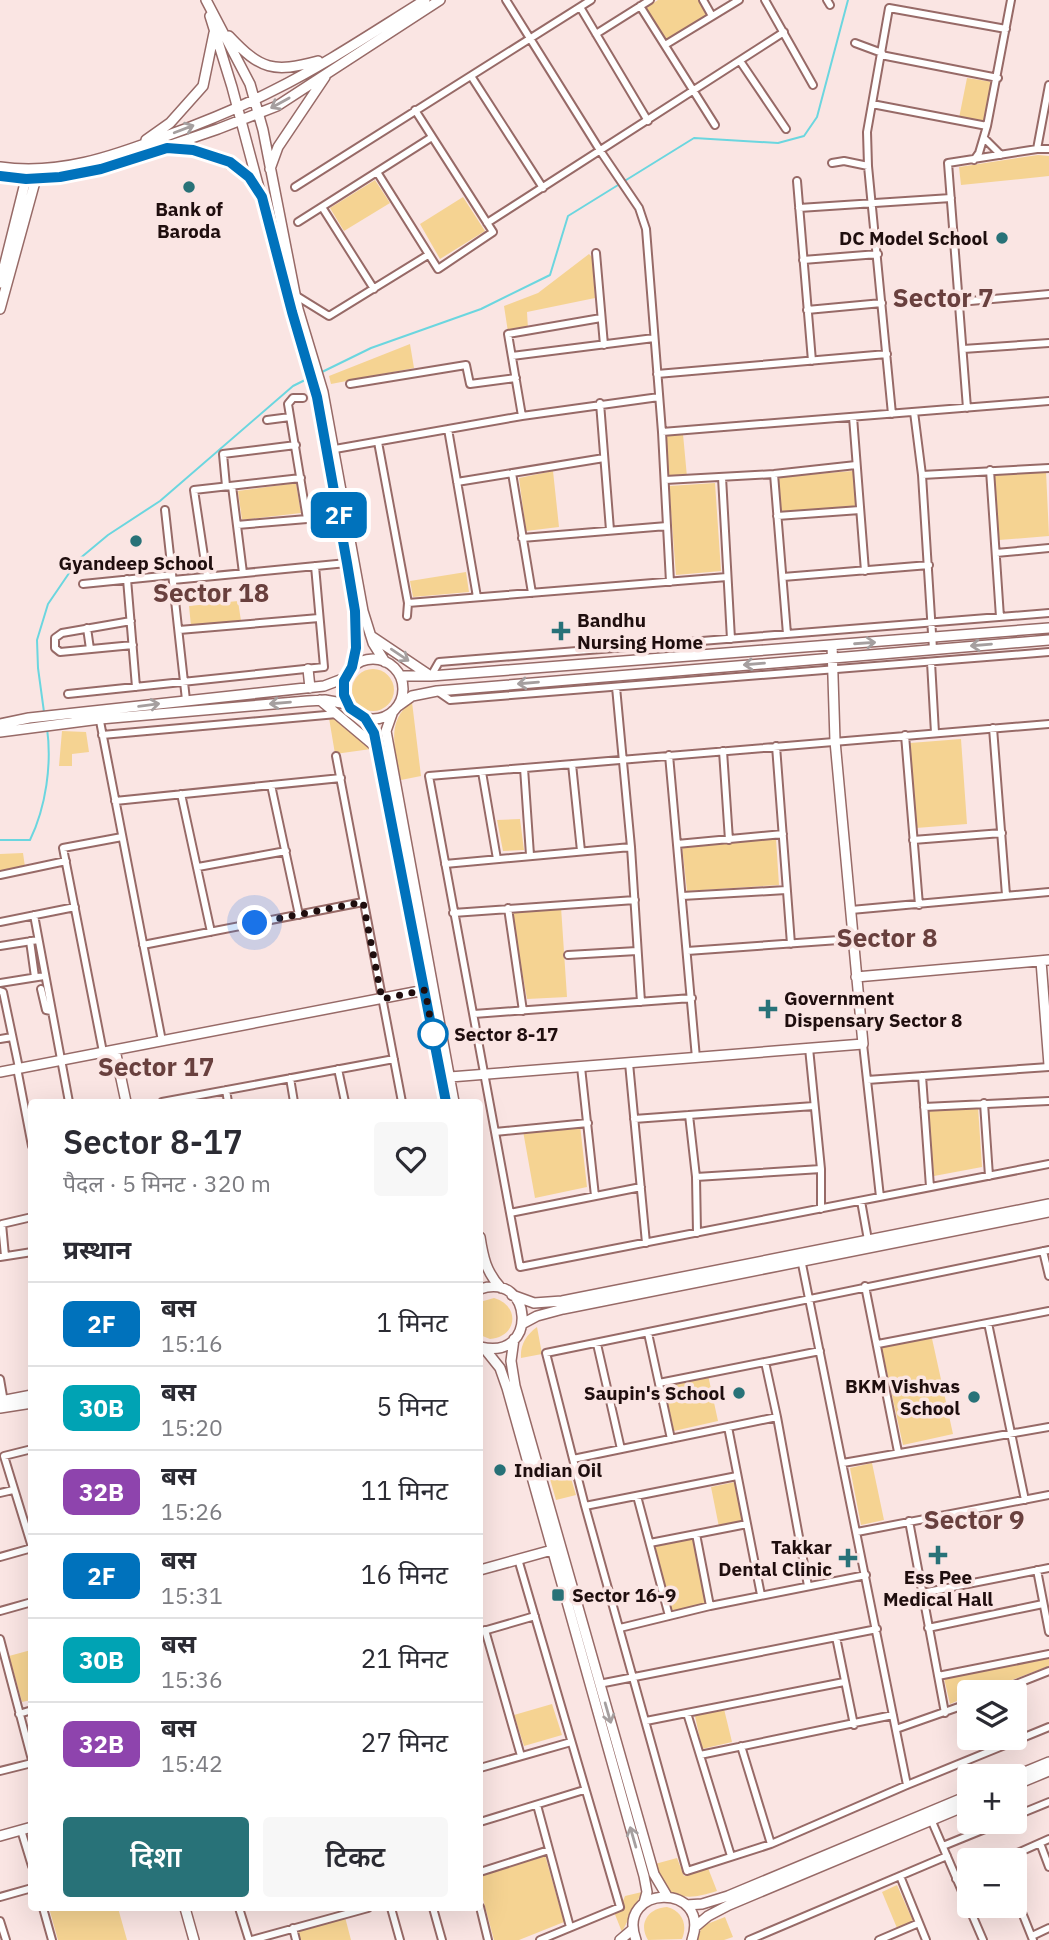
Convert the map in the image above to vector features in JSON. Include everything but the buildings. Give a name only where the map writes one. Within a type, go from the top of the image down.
[{"type":"street","points":[[206,0],[217,28],[292,312],[317,382],[335,449],[369,634],[385,662]]},
{"type":"street","points":[[0,167],[48,169],[85,164],[238,107],[330,57],[425,0]]},
{"type":"street","points":[[0,176],[31,179],[60,177],[101,169],[167,148],[277,106],[440,0]]},
{"type":"street","points":[[295,187],[591,0]]},
{"type":"street","points":[[596,34],[650,0]]},
{"type":"street","points":[[703,0],[712,16]]},
{"type":"street","points":[[665,45],[738,0]]},
{"type":"street","points":[[765,0],[813,85]]},
{"type":"street","points":[[899,10],[901,0]]},
{"type":"street","points":[[974,160],[987,127],[1011,0]]},
{"type":"street","points":[[508,2],[639,208],[646,229],[662,432],[670,582]]},
{"type":"street","points":[[640,6],[715,125]]},
{"type":"street","points":[[580,7],[648,121]]},
{"type":"street","points":[[892,414],[867,132],[889,8],[1006,29]]},
{"type":"street","points":[[217,28],[250,58],[274,68],[293,68],[330,57]]},
{"type":"street","points":[[217,28],[250,84],[311,363]]},
{"type":"street","points":[[136,147],[170,123],[203,86],[217,28]]},
{"type":"street","points":[[487,223],[784,32]]},
{"type":"street","points":[[855,43],[882,54],[998,78]]},
{"type":"street","points":[[740,61],[786,129]]},
{"type":"street","points":[[270,169],[278,147],[328,72]]},
{"type":"street","points":[[471,76],[543,188]]},
{"type":"street","points":[[1037,149],[1049,85]]},
{"type":"street","points":[[872,104],[987,127]]},
{"type":"street","points":[[377,172],[438,269],[493,232],[415,110]]},
{"type":"street","points":[[298,222],[432,138]]},
{"type":"street","points":[[984,138],[1001,155]]},
{"type":"street","points":[[167,148],[193,150],[230,162],[249,177],[262,197]]},
{"type":"street","points":[[967,408],[948,163],[1049,149]]},
{"type":"street","points":[[832,163],[844,161],[868,166]]},
{"type":"street","points":[[0,283],[31,179]]},
{"type":"street","points":[[0,309],[31,179]]},
{"type":"street","points":[[797,181],[811,361]]},
{"type":"street","points":[[799,208],[951,198]]},
{"type":"street","points":[[322,207],[374,289]]},
{"type":"street","points":[[596,253],[604,345]]},
{"type":"street","points":[[803,260],[878,254]]},
{"type":"street","points":[[295,295],[330,316],[428,255]]},
{"type":"street","points":[[959,302],[1049,295]]},
{"type":"street","points":[[807,310],[882,303]]},
{"type":"street","points":[[522,416],[508,334],[601,318]]},
{"type":"street","points":[[512,356],[654,338]]},
{"type":"street","points":[[963,349],[1049,343]]},
{"type":"street","points":[[657,374],[887,354]]},
{"type":"street","points":[[350,384],[467,365],[470,384],[516,377]]},
{"type":"street","points":[[317,382],[357,633],[352,667],[345,678],[343,691],[347,704],[365,718],[380,718],[412,696],[437,691],[1049,640]]},
{"type":"street","points":[[335,449],[600,403],[659,397]]},
{"type":"street","points":[[237,525],[307,519],[288,404],[290,400],[303,398]]},
{"type":"street","points":[[662,432],[1049,401]]},
{"type":"street","points":[[600,403],[610,530]]},
{"type":"street","points":[[914,412],[922,475],[933,649]]},
{"type":"street","points":[[267,420],[290,417]]},
{"type":"street","points":[[853,417],[865,571]]},
{"type":"street","points":[[448,429],[477,597]]},
{"type":"street","points":[[379,442],[408,603],[407,616]]},
{"type":"street","points":[[243,573],[223,454],[296,445]]},
{"type":"street","points":[[457,482],[604,458]]},
{"type":"street","points":[[665,480],[774,474],[856,465]]},
{"type":"street","points":[[922,475],[1049,468]]},
{"type":"street","points":[[990,470],[1000,617]]},
{"type":"street","points":[[512,473],[531,593]]},
{"type":"street","points":[[774,474],[787,634]]},
{"type":"street","points":[[722,477],[731,639]]},
{"type":"street","points":[[206,576],[194,490],[301,478]]},
{"type":"street","points":[[165,510],[186,700]]},
{"type":"street","points":[[777,516],[860,510]]},
{"type":"street","points":[[522,537],[667,526]]},
{"type":"street","points":[[996,553],[1049,548]]},
{"type":"street","points":[[83,584],[347,563]]},
{"type":"street","points":[[783,577],[929,565]]},
{"type":"street","points":[[68,694],[324,667],[315,566]]},
{"type":"street","points":[[408,603],[727,578]]},
{"type":"street","points":[[127,579],[136,687]]},
{"type":"street","points":[[430,676],[439,662],[1049,613]]},
{"type":"street","points":[[178,631],[319,618]]},
{"type":"street","points":[[976,634],[982,619]]},
{"type":"street","points":[[131,621],[58,635],[55,638],[55,648],[60,652],[133,645]]},
{"type":"street","points":[[87,628],[90,649]]},
{"type":"street","points":[[400,676],[430,676],[1049,628]]},
{"type":"street","points":[[369,634],[430,676]]},
{"type":"street","points":[[832,645],[835,741],[856,977],[880,1197]]},
{"type":"street","points":[[437,691],[450,700],[1049,652]]},
{"type":"street","points":[[352,667],[368,659],[385,662],[396,669],[400,676],[403,691],[388,720],[386,731],[454,1099]]},
{"type":"street","points":[[931,662],[935,733]]},
{"type":"street","points":[[308,669],[310,688]]},
{"type":"street","points":[[0,724],[58,720],[186,700],[310,688],[345,678]]},
{"type":"street","points":[[616,687],[631,847],[641,1002]]},
{"type":"street","points":[[99,715],[320,700],[347,704]]},
{"type":"street","points":[[320,700],[377,747]]},
{"type":"street","points":[[300,718],[305,701]]},
{"type":"street","points":[[102,735],[337,714]]},
{"type":"street","points":[[99,715],[162,1041]]},
{"type":"street","points":[[365,718],[374,733],[377,747],[445,1099]]},
{"type":"street","points":[[0,732],[30,722]]},
{"type":"street","points":[[1049,724],[429,776],[520,1268],[1049,1164]]},
{"type":"street","points":[[993,729],[1006,895]]},
{"type":"street","points":[[905,735],[919,905]]},
{"type":"street","points":[[776,746],[791,944]]},
{"type":"street","points":[[723,751],[729,839]]},
{"type":"street","points":[[669,755],[696,1058]]},
{"type":"street","points":[[336,756],[401,1099]]},
{"type":"street","points":[[572,764],[581,851]]},
{"type":"street","points":[[524,768],[530,855]]},
{"type":"street","points":[[482,772],[497,859]]},
{"type":"street","points":[[115,801],[341,778]]},
{"type":"street","points":[[271,785],[299,915]]},
{"type":"street","points":[[181,794],[211,932]]},
{"type":"street","points":[[913,840],[1002,833]]},
{"type":"street","points":[[677,844],[782,834]]},
{"type":"street","points":[[103,1052],[63,848],[122,837]]},
{"type":"street","points":[[445,864],[631,847]]},
{"type":"street","points":[[198,867],[286,851]]},
{"type":"street","points":[[0,875],[66,861]]},
{"type":"street","points":[[682,896],[786,890]]},
{"type":"street","points":[[851,910],[1049,892]]},
{"type":"street","points":[[453,913],[635,900]]},
{"type":"street","points":[[143,945],[363,902]]},
{"type":"street","points":[[0,922],[75,907]]},
{"type":"street","points":[[508,908],[523,1011]]},
{"type":"street","points":[[34,915],[68,1099]]},
{"type":"street","points":[[687,951],[853,939]]},
{"type":"street","points":[[0,946],[38,940]]},
{"type":"street","points":[[30,941],[35,977]]},
{"type":"street","points":[[568,956],[637,951]]},
{"type":"street","points":[[856,977],[1045,961],[1049,1066],[867,1080]]},
{"type":"street","points":[[0,982],[44,976]]},
{"type":"street","points":[[41,989],[46,1010],[51,1011]]},
{"type":"street","points":[[0,1072],[425,990]]},
{"type":"street","points":[[0,991],[4,992],[28,1124]]},
{"type":"street","points":[[474,1014],[692,998]]},
{"type":"street","points":[[0,1039],[12,1037]]},
{"type":"street","points":[[450,1077],[863,1044]]},
{"type":"street","points":[[809,1048],[821,1169],[821,1209]]},
{"type":"street","points":[[115,1050],[125,1099]]},
{"type":"street","points":[[187,1099],[394,1059]]},
{"type":"street","points":[[629,1063],[646,1243]]},
{"type":"street","points":[[582,1067],[595,1196]]},
{"type":"street","points":[[338,1069],[344,1099]]},
{"type":"street","points":[[922,1076],[930,1187]]},
{"type":"street","points":[[290,1079],[293,1099]]},
{"type":"street","points":[[226,1090],[228,1099]]},
{"type":"street","points":[[924,1107],[1049,1101]]},
{"type":"street","points":[[984,1103],[989,1176]]},
{"type":"street","points":[[634,1119],[814,1106]]},
{"type":"street","points":[[689,1115],[696,1177],[697,1233]]},
{"type":"street","points":[[495,1132],[588,1123]]},
{"type":"street","points":[[696,1177],[821,1169]]},
{"type":"street","points":[[510,1213],[641,1187]]},
{"type":"street","points":[[861,1201],[868,1240]]},
{"type":"street","points":[[522,1324],[537,1316],[563,1309],[868,1240],[1049,1204]]},
{"type":"street","points":[[483,1254],[485,1265],[500,1288],[534,1303],[562,1301],[1049,1212]]},
{"type":"street","points":[[28,1218],[2,1223],[3,1257],[28,1253]]},
{"type":"street","points":[[1049,1276],[1046,1251],[546,1353],[585,1506],[687,1871],[771,1844],[1049,1727]]},
{"type":"street","points":[[800,1257],[907,1785]]},
{"type":"street","points":[[865,1286],[898,1452]]},
{"type":"street","points":[[483,1288],[500,1288]]},
{"type":"street","points":[[512,1295],[521,1306],[522,1324],[514,1339],[511,1361],[515,1386],[654,1874],[667,1896]]},
{"type":"street","points":[[878,1344],[1049,1311]]},
{"type":"street","points":[[988,1323],[1026,1500]]},
{"type":"street","points":[[648,1333],[671,1439]]},
{"type":"street","points":[[483,1347],[497,1349],[514,1339]]},
{"type":"street","points":[[597,1344],[621,1449]]},
{"type":"street","points":[[483,1348],[500,1368],[507,1388],[644,1876],[647,1892],[644,1903],[635,1916],[633,1929],[636,1940]]},
{"type":"street","points":[[659,1383],[820,1351]]},
{"type":"street","points":[[765,1362],[778,1417],[808,1586]]},
{"type":"street","points":[[0,1379],[2,1404]]},
{"type":"street","points":[[2,1404],[28,1396]]},
{"type":"street","points":[[2,1404],[28,1403]]},
{"type":"street","points":[[573,1460],[778,1417]]},
{"type":"street","points":[[728,1427],[761,1595]]},
{"type":"street","points":[[843,1463],[1049,1427]]},
{"type":"street","points":[[28,1450],[4,1456],[28,1536]]},
{"type":"street","points":[[585,1506],[737,1476]]},
{"type":"street","points":[[0,1493],[13,1490]]},
{"type":"street","points":[[857,1532],[1049,1495]]},
{"type":"street","points":[[637,1496],[669,1616]]},
{"type":"street","points":[[909,1521],[945,1713]]},
{"type":"street","points":[[650,1543],[747,1524]]},
{"type":"street","points":[[696,1534],[710,1606]]},
{"type":"street","points":[[0,1557],[28,1549]]},
{"type":"street","points":[[483,1569],[552,1550]]},
{"type":"street","points":[[518,1559],[620,1906],[540,1940]]},
{"type":"street","points":[[922,1593],[1049,1568]]},
{"type":"street","points":[[1037,1570],[1049,1632]]},
{"type":"street","points":[[620,1628],[761,1595],[866,1575]]},
{"type":"street","points":[[0,1611],[28,1603]]},
{"type":"street","points":[[928,1628],[1043,1604]]},
{"type":"street","points":[[483,1631],[535,1616]]},
{"type":"street","points":[[599,1684],[877,1629]]},
{"type":"street","points":[[483,1634],[521,1756]]},
{"type":"street","points":[[836,1637],[854,1725]]},
{"type":"street","points":[[0,1639],[28,1747]]},
{"type":"street","points":[[938,1676],[1049,1654]]},
{"type":"street","points":[[1026,1680],[1049,1671]]},
{"type":"street","points":[[646,1721],[844,1682]]},
{"type":"street","points":[[896,1729],[957,1708]]},
{"type":"street","points":[[19,1714],[28,1711]]},
{"type":"street","points":[[687,1713],[731,1856]]},
{"type":"street","points":[[699,1755],[893,1715]]},
{"type":"street","points":[[483,1767],[571,1742]]},
{"type":"street","points":[[741,1746],[771,1844]]},
{"type":"street","points":[[0,1771],[28,1762]]},
{"type":"street","points":[[1027,1771],[1049,1762]]},
{"type":"street","points":[[1027,1780],[1049,1771]]},
{"type":"street","points":[[483,1821],[584,1790]]},
{"type":"street","points":[[695,1927],[708,1916],[729,1905],[957,1802]]},
{"type":"street","points":[[1027,1811],[1049,1802]]},
{"type":"street","points":[[537,1805],[570,1927]]},
{"type":"street","points":[[686,1905],[702,1904],[728,1896],[930,1816],[957,1808]]},
{"type":"street","points":[[930,1816],[983,1940]]},
{"type":"street","points":[[0,1836],[28,1828]]},
{"type":"street","points":[[21,1830],[28,1853]]},
{"type":"street","points":[[943,1846],[972,1834]]},
{"type":"street","points":[[1027,1849],[1049,1839]]},
{"type":"street","points":[[1040,1843],[1049,1867]]},
{"type":"street","points":[[483,1871],[550,1850]]},
{"type":"street","points":[[749,1940],[947,1856]]},
{"type":"street","points":[[900,1877],[926,1940]]},
{"type":"street","points":[[0,1897],[28,1889]]},
{"type":"street","points":[[644,1903],[656,1897],[667,1896],[686,1905],[693,1915],[695,1927],[692,1940]]},
{"type":"street","points":[[44,1911],[52,1940]]},
{"type":"street","points":[[185,1911],[194,1940]]},
{"type":"street","points":[[240,1911],[250,1940],[357,1911]]},
{"type":"street","points":[[392,1911],[400,1940]]},
{"type":"street","points":[[434,1911],[442,1940]]},
{"type":"street","points":[[481,1911],[488,1940]]},
{"type":"street","points":[[1024,1918],[1032,1938],[1049,1928]]},
{"type":"street","points":[[0,1921],[6,1940]]},
{"type":"street","points":[[879,1940],[919,1923]]},
{"type":"street","points":[[293,1928],[296,1940]]},
{"type":"street","points":[[620,1940],[633,1929]]},
{"type":"shaded area","points":[[658,0],[699,0],[708,15],[666,40],[646,8]]},
{"type":"shaded area","points":[[967,78],[993,82],[985,123],[959,118]]},
{"type":"shaded area","points":[[1038,155],[1049,156],[1049,176],[961,185],[959,167]]},
{"type":"shaded area","points":[[375,180],[390,203],[344,231],[330,208]]},
{"type":"shaded area","points":[[463,197],[485,231],[440,259],[420,224]]},
{"type":"shaded area","points":[[589,254],[592,257],[595,298],[527,312],[528,329],[508,332],[504,306],[538,293]]},
{"type":"shaded area","points":[[410,344],[414,368],[331,384],[329,376]]},
{"type":"shaded area","points":[[683,434],[687,477],[669,478],[665,436]]},
{"type":"shaded area","points":[[553,471],[559,527],[526,531],[519,478]]},
{"type":"shaded area","points":[[853,471],[856,506],[779,512],[777,477]]},
{"type":"shaded area","points":[[1046,471],[1049,536],[999,540],[994,474]]},
{"type":"shaded area","points":[[296,483],[301,513],[242,520],[238,491]]},
{"type":"shaded area","points":[[715,483],[721,571],[676,575],[669,486]]},
{"type":"shaded area","points":[[466,572],[469,592],[413,597],[410,581]]},
{"type":"shaded area","points":[[238,601],[241,621],[191,626],[189,606]]},
{"type":"shaded area","points":[[373,669],[388,675],[394,690],[388,705],[373,711],[358,705],[352,690],[358,675]]},
{"type":"shaded area","points":[[412,702],[421,776],[401,780],[395,748],[395,728],[403,710]]},
{"type":"shaded area","points":[[329,718],[336,718],[371,749],[335,754]]},
{"type":"shaded area","points":[[62,731],[86,732],[89,752],[72,754],[72,766],[59,766]]},
{"type":"shaded area","points":[[961,739],[967,824],[916,828],[910,743]]},
{"type":"shaded area","points":[[520,819],[524,850],[503,851],[497,820]]},
{"type":"shaded area","points":[[776,839],[779,885],[687,891],[682,846]]},
{"type":"shaded area","points":[[23,853],[25,867],[0,872],[0,854]]},
{"type":"shaded area","points":[[561,907],[567,997],[527,999],[511,911]]},
{"type":"shaded area","points":[[978,1107],[982,1167],[934,1176],[928,1111]]},
{"type":"shaded area","points":[[580,1125],[587,1187],[535,1198],[523,1131]]},
{"type":"shaded area","points":[[494,1298],[509,1308],[512,1321],[506,1333],[490,1339],[483,1336],[483,1301]]},
{"type":"shaded area","points":[[537,1327],[542,1354],[521,1358],[524,1341]]},
{"type":"shaded area","points":[[931,1334],[953,1434],[903,1445],[881,1345]]},
{"type":"shaded area","points":[[708,1375],[718,1421],[674,1431],[664,1385]]},
{"type":"shaded area","points":[[872,1463],[884,1520],[861,1525],[850,1468]]},
{"type":"shaded area","points":[[570,1475],[576,1495],[556,1500],[550,1479]]},
{"type":"shaded area","points":[[735,1482],[743,1522],[719,1527],[711,1487]]},
{"type":"shaded area","points":[[694,1538],[707,1603],[671,1611],[655,1546]]},
{"type":"shaded area","points":[[28,1651],[28,1701],[22,1702],[9,1656]]},
{"type":"shaded area","points":[[1049,1657],[1049,1666],[1012,1680],[957,1680],[957,1701],[950,1704],[944,1678]]},
{"type":"shaded area","points":[[552,1704],[562,1735],[524,1746],[514,1715]]},
{"type":"shaded area","points":[[724,1709],[732,1742],[702,1749],[695,1716]]},
{"type":"shaded area","points":[[545,1855],[564,1922],[519,1940],[494,1940],[483,1899],[483,1873]]},
{"type":"shaded area","points":[[677,1858],[684,1876],[708,1868],[717,1891],[692,1897],[667,1891],[655,1864]]},
{"type":"shaded area","points":[[897,1885],[913,1921],[897,1928],[882,1892]]},
{"type":"shaded area","points":[[642,1892],[622,1932],[614,1912],[620,1908],[625,1896]]},
{"type":"shaded area","points":[[667,1907],[677,1912],[684,1923],[682,1939],[648,1940],[644,1928],[647,1918],[655,1910]]},
{"type":"shaded area","points":[[50,1911],[119,1911],[127,1940],[58,1940]]},
{"type":"shaded area","points":[[345,1917],[351,1940],[300,1940],[298,1931]]},
{"type":"shaded area","points":[[725,1917],[733,1937],[724,1940],[697,1940],[702,1926]]},
{"type":"waterway","points":[[322,372],[371,348],[481,309],[550,275],[568,216],[694,138],[778,143],[804,136],[817,117],[848,0]]},
{"type":"waterway","points":[[44,712],[37,640],[48,604],[78,560],[108,535],[160,501],[293,386],[307,379]]},
{"type":"waterway","points":[[0,840],[30,840],[36,827],[46,785],[49,756],[47,728]]},
{"type":"bus line","name":"2F","points":[[0,176],[26,179],[60,177],[101,169],[167,148],[193,150],[230,162],[249,177],[262,197],[326,437],[355,611],[356,648],[352,667],[344,681],[345,700],[350,708],[365,718],[374,733],[445,1099]]},
{"type":"place","name":"Bank of Baroda","points":[[189,187]]},
{"type":"place","name":"DC Model School","points":[[1002,238]]},
{"type":"place","name":"Gyandeep School","points":[[136,541]]},
{"type":"place","name":"Bandhu Nursing Home","points":[[561,631]]},
{"type":"place","name":"Government Dispensary Sector 8","points":[[768,1009]]},
{"type":"place","name":"Sector 8-17","points":[[433,1034]]},
{"type":"place","name":"Saupin's School","points":[[739,1393]]},
{"type":"place","name":"BKM Vishvas School","points":[[974,1397]]},
{"type":"place","name":"Indian Oil","points":[[500,1470]]},
{"type":"place","name":"Ess Pee Medical Hall","points":[[938,1555]]},
{"type":"place","name":"Takkar Dental Clinic","points":[[848,1558]]},
{"type":"place","name":"Sector 16-9","points":[[558,1595]]},
{"type":"district","name":"Sector 7","points":[[943,297]]},
{"type":"district","name":"Sector 18","points":[[211,592]]},
{"type":"district","name":"Sector 8","points":[[887,937]]},
{"type":"district","name":"Sector 17","points":[[156,1066]]},
{"type":"district","name":"Sector 9","points":[[974,1519]]},
{"type":"route","points":[[255,923],[363,902],[382,999],[425,990],[433,1034]]}]
